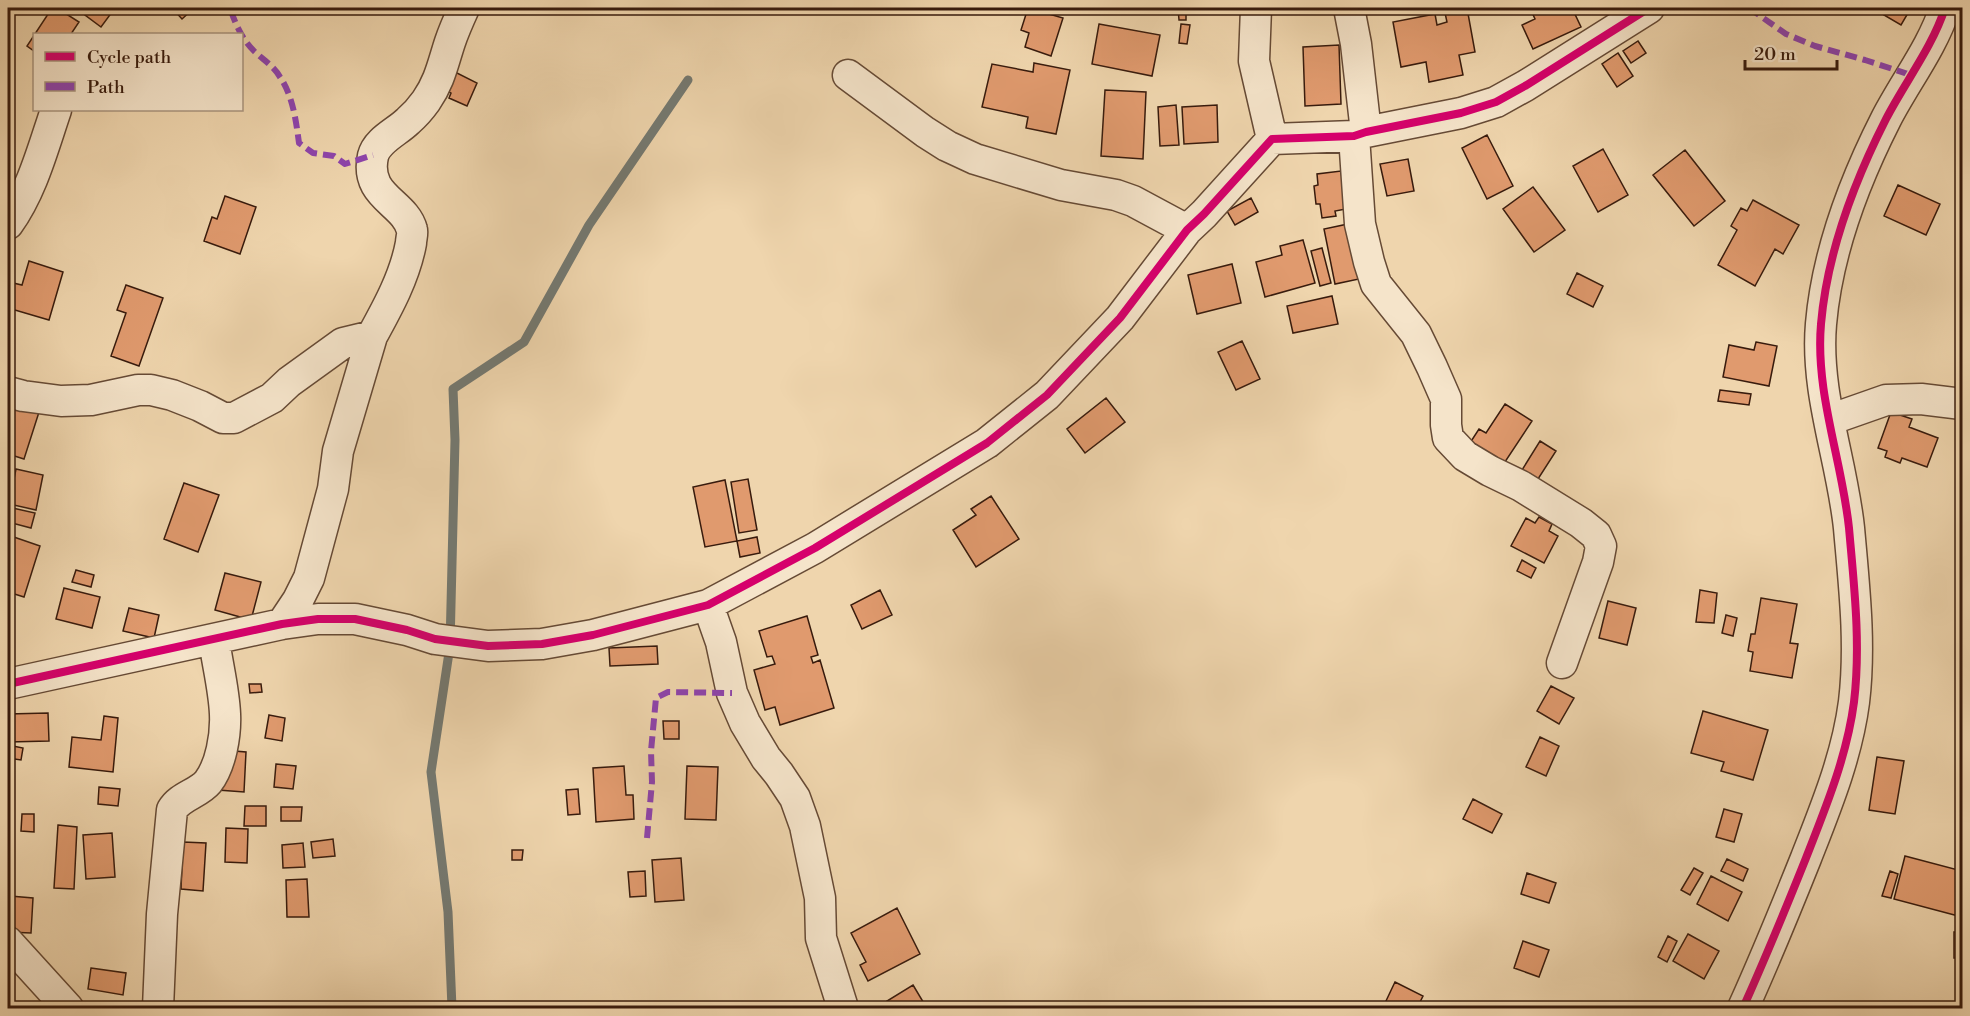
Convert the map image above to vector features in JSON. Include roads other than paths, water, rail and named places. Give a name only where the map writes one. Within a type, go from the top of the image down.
[{"type":"street","points":[[282,624],[309,578],[333,489],[338,451],[372,336],[389,306],[408,260],[413,231],[405,216],[381,194],[373,175],[374,155],[383,141],[408,122],[438,82],[464,8]]},
{"type":"street","points":[[1256,8],[1254,61],[1272,139]]},
{"type":"street","points":[[1349,8],[1356,44],[1360,134],[1360,224],[1376,284],[1416,334],[1446,399],[1448,438],[1465,456],[1521,486],[1581,523],[1596,535],[1601,546],[1598,562],[1562,663]]},
{"type":"street","points":[[8,684],[282,624],[318,619],[355,619],[407,630],[435,639],[488,646],[531,644],[593,635],[708,604],[815,548],[987,443],[1047,395],[1120,318],[1186,230],[1204,214],[1272,139],[1360,134],[1461,113],[1496,102],[1649,8]]},
{"type":"street","points":[[1743,1008],[1770,949],[1823,814],[1838,770],[1854,702],[1857,655],[1856,599],[1848,521],[1822,375],[1820,326],[1827,280],[1842,225],[1863,170],[1886,119],[1931,42],[1945,8]]},
{"type":"street","points":[[848,75],[925,132],[947,146],[975,159],[1061,184],[1116,195],[1133,201],[1186,230]]},
{"type":"street","points":[[8,224],[29,186],[56,111]]},
{"type":"street","points":[[8,392],[61,401],[91,400],[138,390],[151,390],[172,395],[223,418],[234,418],[272,398],[289,382],[343,343],[372,336]]},
{"type":"street","points":[[1829,420],[1886,400],[1921,399],[1962,404]]},
{"type":"street","points":[[708,604],[721,642],[732,693],[745,723],[766,758],[795,798],[802,817],[820,898],[821,938],[843,1008]]},
{"type":"street","points":[[158,1008],[162,914],[172,810],[176,803],[207,783],[216,767],[222,741],[225,714],[214,639]]},
{"type":"street","points":[[8,942],[19,967],[68,1008]]},
{"type":"waterway","points":[[452,1008],[448,912],[431,772],[450,646],[455,440],[453,389],[524,342],[589,225],[688,80]]}]
